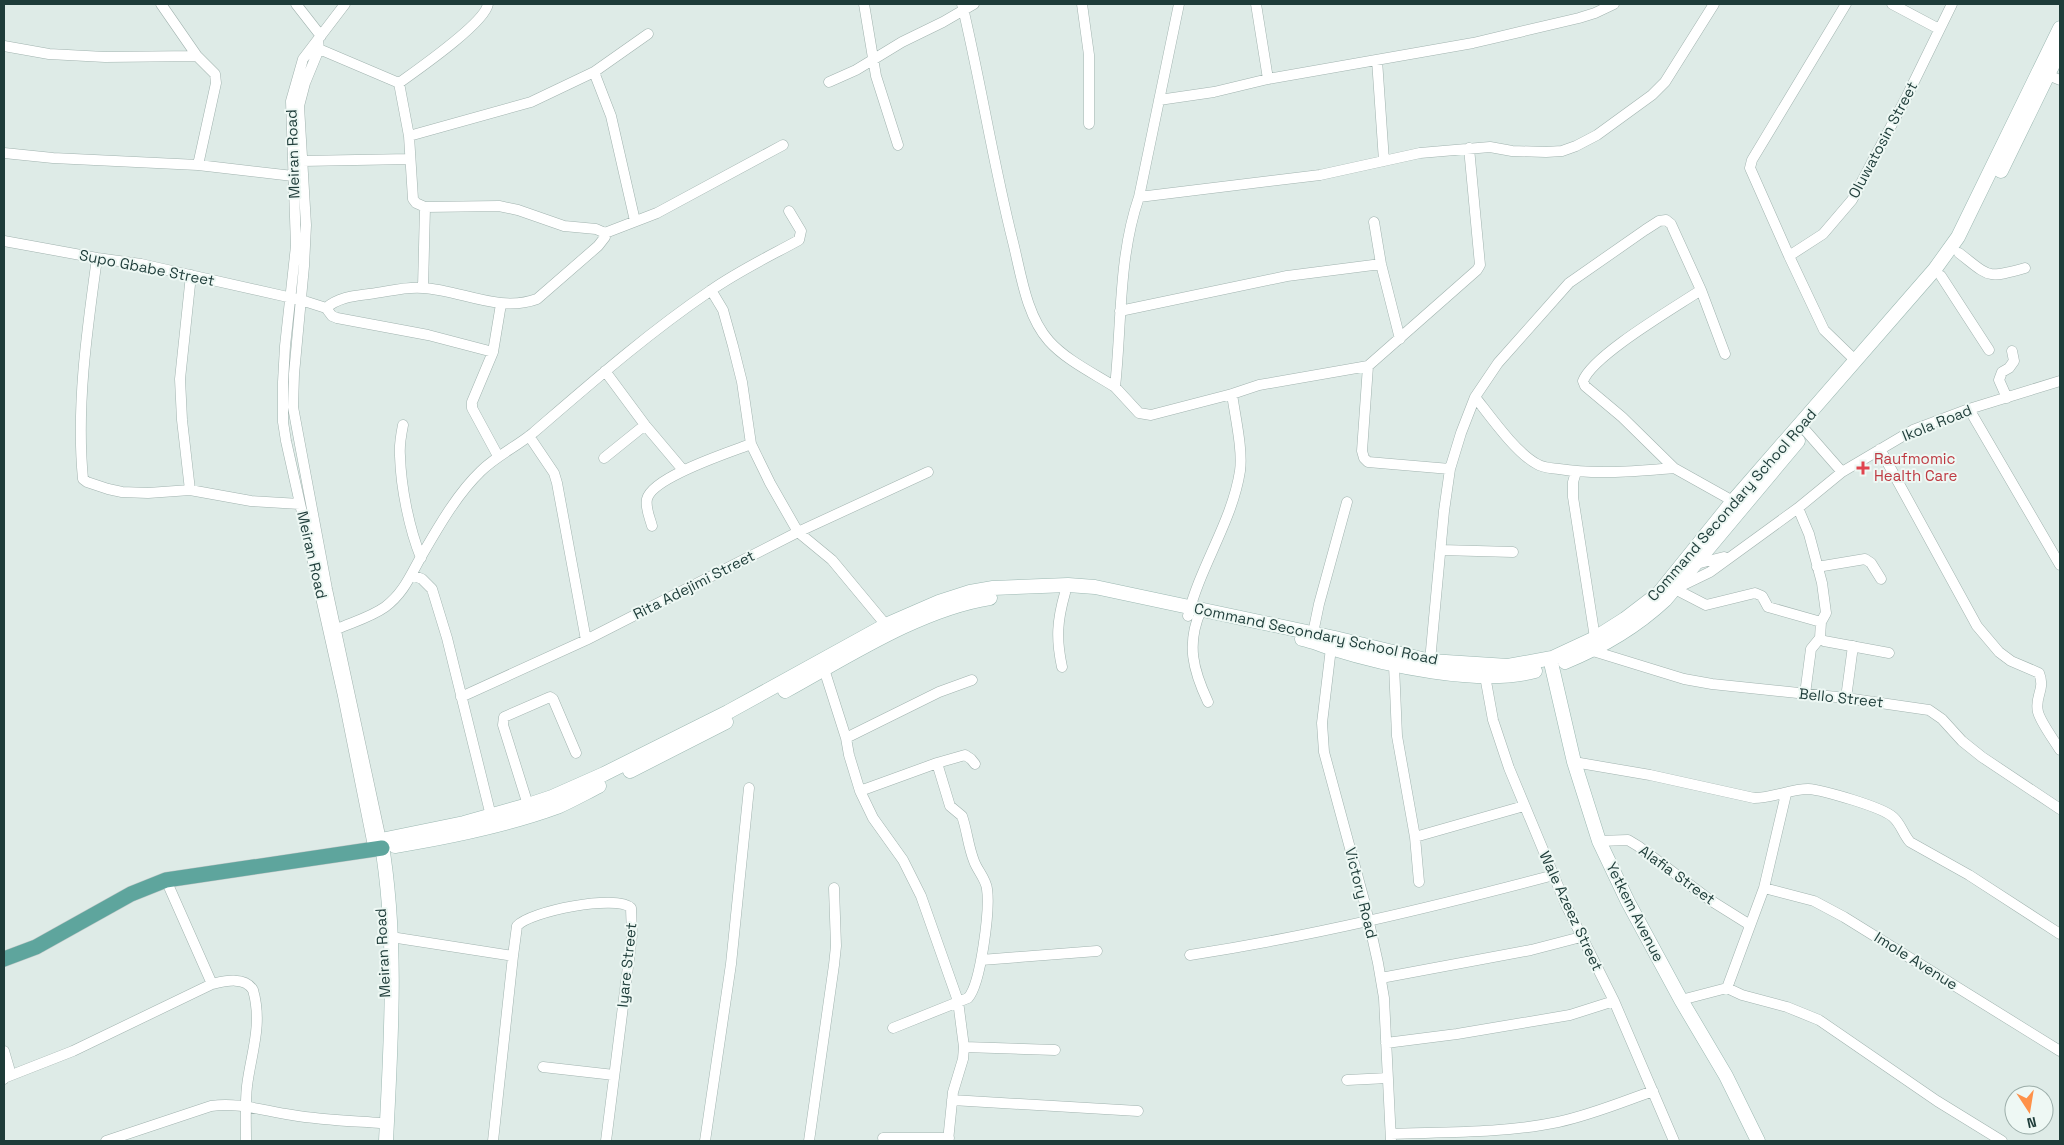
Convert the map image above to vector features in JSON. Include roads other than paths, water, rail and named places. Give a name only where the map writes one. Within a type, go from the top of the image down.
[{"type":"main road","name":"Command Secondary School Road","points":[[1194,613],[1313,633],[1430,661],[1508,666],[1528,664],[1594,644],[1659,593],[1692,561],[1959,253],[2019,123],[2060,28]]},
{"type":"main road","name":"Command Secondary School Road","points":[[1070,591],[1095,592],[1194,613],[1308,640],[1330,648],[1394,665],[1428,671],[1484,676],[1515,675],[1552,667],[1649,615],[1676,588],[1733,501],[1949,252],[2019,123],[2054,78],[2060,50]]},
{"type":"main road","points":[[4,952],[35,939],[137,884],[156,876],[184,869],[474,831],[558,806],[685,745],[824,670],[836,657],[886,625],[912,613],[970,592],[1001,588],[1070,591]]},
{"type":"main road","points":[[4,959],[36,947],[132,894],[166,880],[377,844],[528,806],[604,774],[836,657],[927,616],[975,600],[1070,591]]},
{"type":"main road","name":"Yetkem Avenue","points":[[1552,667],[1574,762],[1599,841],[1628,902],[1726,1076],[1758,1141]]},
{"type":"main road","name":"Meiran Road","points":[[377,844],[384,898],[392,937],[393,987],[386,1141]]},
{"type":"main road","name":"Meiran Road","points":[[380,1141],[386,962],[384,898]]},
{"type":"street","points":[[161,4],[197,56],[215,74],[216,83],[198,165]]},
{"type":"street","points":[[296,4],[320,42],[399,83]]},
{"type":"street","points":[[320,42],[345,4]]},
{"type":"street","points":[[399,83],[460,36],[484,14],[488,4]]},
{"type":"street","points":[[864,4],[876,76],[898,145]]},
{"type":"street","points":[[829,82],[874,60],[963,7],[974,4]]},
{"type":"street","points":[[1082,4],[1089,55],[1089,124]]},
{"type":"street","points":[[1115,387],[1120,311],[1130,225],[1139,197],[1180,4]]},
{"type":"street","points":[[1256,4],[1268,80]]},
{"type":"street","points":[[1160,100],[1214,92],[1521,32],[1587,16],[1614,4]]},
{"type":"street","points":[[1139,197],[1320,175],[1420,153],[1490,147],[1512,151],[1562,151],[1597,135],[1640,106],[1665,82],[1714,4]]},
{"type":"street","points":[[1846,4],[1750,168],[1824,330],[1856,361]]},
{"type":"street","points":[[1892,4],[1939,29]]},
{"type":"street","name":"Oluwatosin Street","points":[[1789,256],[1824,234],[1852,200],[1907,96],[1952,4]]},
{"type":"street","points":[[963,7],[1000,187],[1027,298],[1033,314],[1049,341],[1061,352],[1115,387],[1139,413],[1146,416],[1232,394],[1259,385],[1368,366],[1477,270],[1480,265],[1468,148]]},
{"type":"street","points":[[409,136],[531,102],[594,72],[648,34]]},
{"type":"street","name":"Meiran Road","points":[[320,42],[299,106],[306,226],[295,299],[284,346],[283,408],[286,440],[365,784]]},
{"type":"street","name":"Meiran Road","points":[[320,42],[303,59],[296,77],[291,101],[296,246],[293,407],[310,504],[337,629],[377,844]]},
{"type":"street","points":[[4,46],[49,54],[105,57],[197,56]]},
{"type":"street","points":[[1377,60],[1384,161]]},
{"type":"street","points":[[594,72],[611,116],[635,221]]},
{"type":"street","points":[[399,83],[409,136],[413,198],[416,203],[425,207],[499,206],[518,210],[564,226],[596,229],[605,233],[657,213],[783,145]]},
{"type":"street","points":[[4,153],[52,158],[198,165],[293,176]]},
{"type":"street","points":[[302,161],[410,159]]},
{"type":"street","points":[[423,288],[425,207]]},
{"type":"street","points":[[337,629],[385,606],[400,593],[467,485],[498,456],[529,436],[605,372],[711,290],[799,240],[801,231],[790,211]]},
{"type":"street","points":[[1430,661],[1450,469],[1461,433],[1475,397],[1498,363],[1569,283],[1659,221],[1666,220],[1671,224],[1701,290],[1725,354]]},
{"type":"street","points":[[1374,222],[1381,264],[1400,339]]},
{"type":"street","points":[[326,308],[334,302],[347,297],[423,288],[501,304],[537,299],[598,246],[605,237],[605,233]]},
{"type":"street","name":"Supo Gbabe Street","points":[[4,241],[141,264],[191,275],[326,308],[332,316],[338,318],[428,335],[493,352]]},
{"type":"street","points":[[1959,253],[1987,275],[1999,275],[2025,268]]},
{"type":"street","points":[[97,258],[86,341],[82,412],[83,479],[86,482],[108,489],[135,493],[190,490],[251,500],[300,504]]},
{"type":"street","points":[[1120,311],[1287,276],[1381,264]]},
{"type":"street","points":[[190,490],[182,420],[180,378],[191,275]]},
{"type":"street","points":[[1941,276],[1989,350]]},
{"type":"street","points":[[711,290],[723,310],[733,346],[742,382],[751,444],[770,483],[798,532],[832,560],[886,625]]},
{"type":"street","points":[[1701,290],[1603,356],[1585,374],[1583,381],[1585,386],[1622,417],[1674,468],[1733,501]]},
{"type":"street","points":[[498,456],[472,408],[472,402],[493,352],[501,304]]},
{"type":"street","points":[[2007,398],[2000,380],[2002,372],[2009,368],[2014,361],[2012,351]]},
{"type":"street","points":[[1368,366],[1362,451],[1364,458],[1368,462],[1450,469]]},
{"type":"street","points":[[605,372],[682,470]]},
{"type":"street","name":"Ikola Road","points":[[1676,588],[1707,574],[1798,508],[1842,472],[1913,430],[1969,409],[2060,381]]},
{"type":"street","points":[[1208,702],[1196,676],[1191,640],[1200,577],[1226,520],[1240,468],[1232,394]]},
{"type":"street","points":[[1475,397],[1505,434],[1531,460],[1539,465],[1576,472],[1622,473],[1674,468]]},
{"type":"street","points":[[1969,409],[2060,565]]},
{"type":"street","points":[[402,425],[399,454],[402,477],[413,537],[421,558]]},
{"type":"street","points":[[604,458],[645,425]]},
{"type":"street","points":[[1806,431],[1842,472]]},
{"type":"street","points":[[529,436],[554,474],[557,484],[586,640]]},
{"type":"street","points":[[652,526],[647,507],[647,498],[652,490],[682,470],[751,444]]},
{"type":"street","points":[[1880,449],[1977,626],[1999,652],[2010,661],[2039,673],[2043,684],[2038,698],[2038,712],[2060,750]]},
{"type":"street","name":"Rita Adejimi Street","points":[[461,698],[586,640],[798,532],[928,472]]},
{"type":"street","points":[[1576,472],[1573,482],[1573,497],[1594,644]]},
{"type":"street","points":[[1313,633],[1346,502]]},
{"type":"street","points":[[1798,508],[1809,534],[1822,584],[1826,613],[1821,622],[1820,638],[1811,649],[1804,694]]},
{"type":"street","points":[[1441,550],[1513,552]]},
{"type":"street","points":[[1692,561],[1732,555]]},
{"type":"street","points":[[1817,567],[1866,558],[1881,579]]},
{"type":"street","points":[[412,575],[422,579],[432,589],[447,638],[491,816]]},
{"type":"street","points":[[1676,588],[1706,606],[1755,593],[1762,596],[1768,607],[1821,622]]},
{"type":"street","points":[[1062,667],[1057,629],[1070,591]]},
{"type":"street","points":[[1820,638],[1824,641],[1888,652]]},
{"type":"street","name":"Bello Street","points":[[1594,644],[1684,679],[1929,710],[1942,719],[1962,741],[1982,757],[2060,808]]},
{"type":"street","points":[[1846,698],[1853,646]]},
{"type":"street","name":"Victory Road","points":[[1330,648],[1322,723],[1324,752],[1369,922],[1381,978],[1384,998],[1391,1138]]},
{"type":"street","points":[[1394,665],[1397,736],[1415,837],[1418,882]]},
{"type":"street","points":[[824,670],[846,738],[860,791],[873,818],[903,860],[921,896],[958,1001],[964,1046],[963,1059],[952,1100],[949,1140],[883,1138]]},
{"type":"street","name":"Wale Azeez Street","points":[[1484,676],[1493,720],[1524,806],[1581,937],[1614,1000],[1674,1141]]},
{"type":"street","points":[[846,738],[940,692],[972,680]]},
{"type":"street","points":[[528,806],[503,725],[504,717],[550,697],[553,699],[576,753]]},
{"type":"street","points":[[860,791],[937,763],[965,755],[972,759],[975,764]]},
{"type":"street","points":[[1574,762],[1754,798],[1808,789],[1882,809],[1900,824],[1903,834],[1910,842],[1969,875],[2060,934]]},
{"type":"street","points":[[893,1028],[968,998],[972,993],[981,960],[988,915],[987,886],[973,859],[962,816],[950,806],[937,763]]},
{"type":"street","points":[[705,1141],[742,876],[749,788]]},
{"type":"street","points":[[1727,988],[1764,888],[1786,794]]},
{"type":"street","points":[[1415,837],[1524,806]]},
{"type":"street","name":"Alafia Street","points":[[1599,841],[1628,840],[1710,900],[1750,925]]},
{"type":"street","points":[[1190,955],[1270,942],[1369,922],[1554,875]]},
{"type":"street","points":[[166,880],[212,984]]},
{"type":"street","points":[[809,1141],[834,965],[836,937],[834,888]]},
{"type":"street","name":"Imole Avenue","points":[[1764,888],[1814,901],[1844,917],[2060,1051]]},
{"type":"street","name":"Iyare Street","points":[[513,956],[517,926],[533,917],[584,904],[622,903],[631,908],[632,935],[606,1141]]},
{"type":"street","points":[[392,937],[513,956],[493,1141]]},
{"type":"street","points":[[1381,978],[1531,950],[1581,937]]},
{"type":"street","points":[[981,960],[1097,951]]},
{"type":"street","points":[[4,1079],[73,1051],[212,984],[240,981],[247,983],[253,990],[257,1020],[256,1047],[247,1086],[246,1141]]},
{"type":"street","points":[[1682,1000],[1727,988],[1742,995],[1787,1007],[1819,1020],[1930,1096],[2002,1141]]},
{"type":"street","points":[[1386,1043],[1457,1034],[1570,1014],[1614,1000]]},
{"type":"street","points":[[964,1046],[1055,1050]]},
{"type":"street","points":[[4,1051],[9,1068],[4,1079]]},
{"type":"street","points":[[543,1067],[614,1075]]},
{"type":"street","points":[[1347,1080],[1388,1078]]},
{"type":"street","points":[[1391,1138],[1489,1136],[1558,1122],[1607,1108],[1652,1091]]},
{"type":"street","points":[[952,1100],[1138,1111]]},
{"type":"street","points":[[106,1141],[211,1106],[223,1104],[246,1106],[293,1116],[380,1124]]},
{"type":"place","name":"Raufmomic Health Care","points":[[1863,468]]}]
